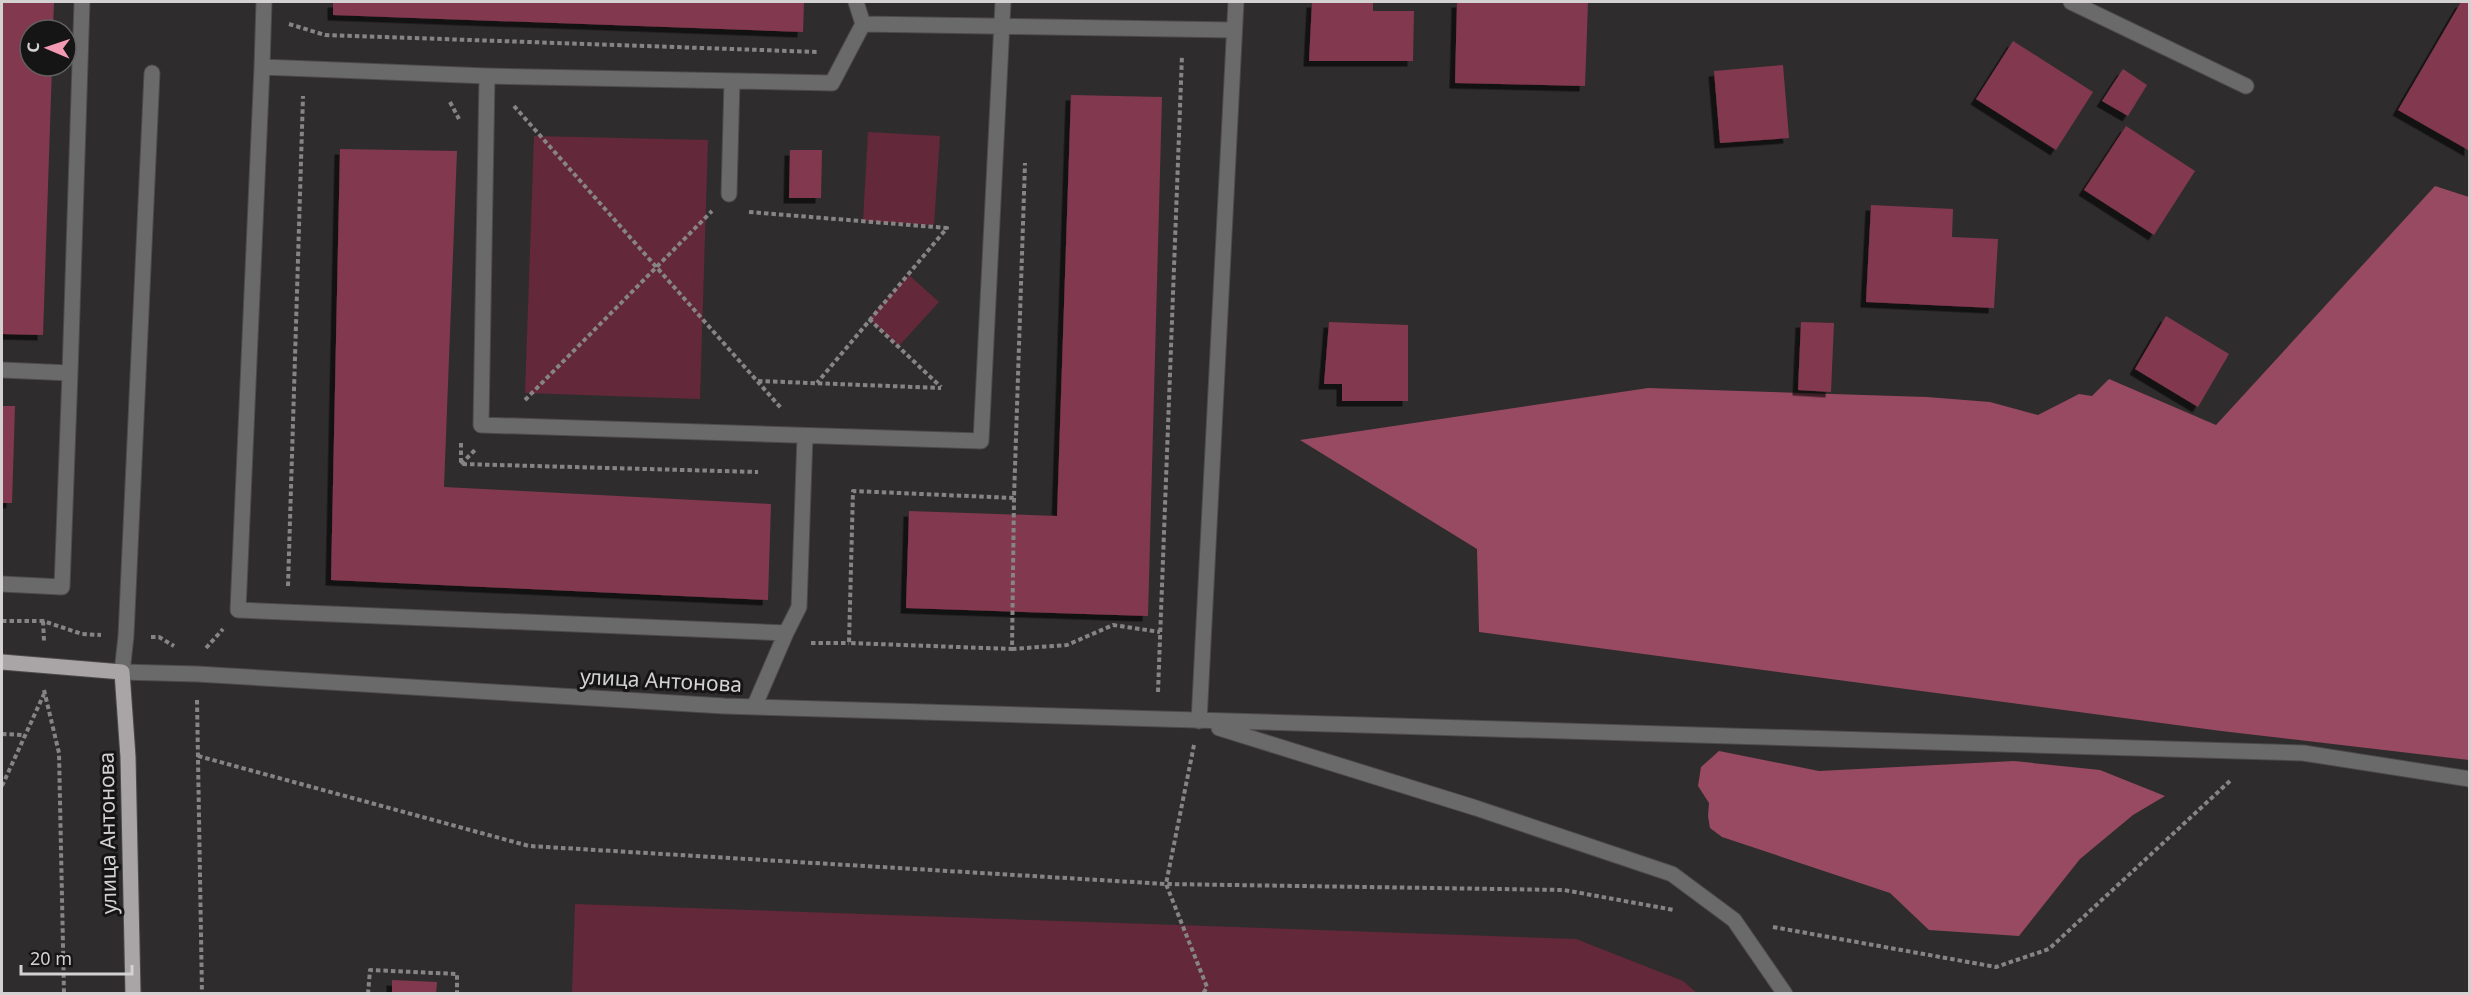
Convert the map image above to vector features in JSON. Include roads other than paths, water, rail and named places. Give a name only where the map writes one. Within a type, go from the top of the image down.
[{"type":"main road","name":"улица Антонова","points":[[2,662],[122,672],[128,757],[133,993]]},
{"type":"street","points":[[2,584],[62,587],[82,2]]},
{"type":"street","points":[[264,2],[238,610],[786,633]]},
{"type":"street","points":[[262,67],[487,76],[832,83],[863,24],[856,2]]},
{"type":"street","points":[[487,76],[481,425],[981,441],[1003,2]]},
{"type":"street","points":[[1199,722],[1236,2]]},
{"type":"street","points":[[2071,2],[2247,86]]},
{"type":"street","points":[[863,24],[1234,30]]},
{"type":"street","points":[[122,672],[127,624],[152,73]]},
{"type":"street","points":[[729,194],[732,81]]},
{"type":"street","points":[[2,370],[70,373]]},
{"type":"street","points":[[754,707],[799,607],[805,436]]},
{"type":"street","name":"улица Антонова","points":[[122,672],[197,674],[754,707],[1199,722]]},
{"type":"street","points":[[1199,722],[2303,753],[2469,779]]},
{"type":"street","points":[[1199,722],[1476,808],[1672,874],[1734,920],[1785,993]]}]
